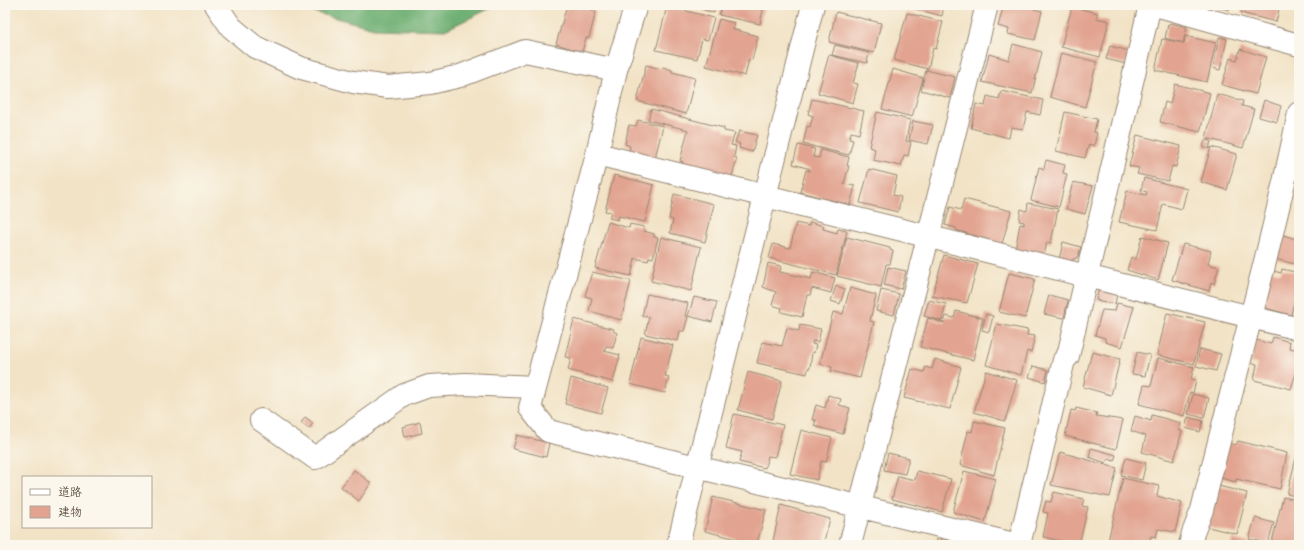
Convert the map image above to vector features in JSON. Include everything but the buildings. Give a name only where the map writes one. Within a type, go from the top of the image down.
[{"type":"street","points":[[216,5],[231,26],[255,47],[301,68],[353,82],[388,87],[430,82],[460,76],[524,51],[616,70]]},
{"type":"street","points":[[636,5],[616,70],[597,154],[530,408],[548,431],[1019,545],[1087,276],[1150,5]]},
{"type":"street","points":[[678,545],[813,5]]},
{"type":"street","points":[[850,545],[987,5]]},
{"type":"street","points":[[1154,5],[1299,45]]},
{"type":"street","points":[[1190,545],[1202,510],[1281,200],[1299,113]]},
{"type":"street","points":[[597,154],[1299,329]]},
{"type":"street","points":[[261,420],[315,458],[404,395],[429,386],[465,384],[535,387]]},
{"type":"green space","points":[[286,5],[497,5],[445,30],[374,28]]}]
